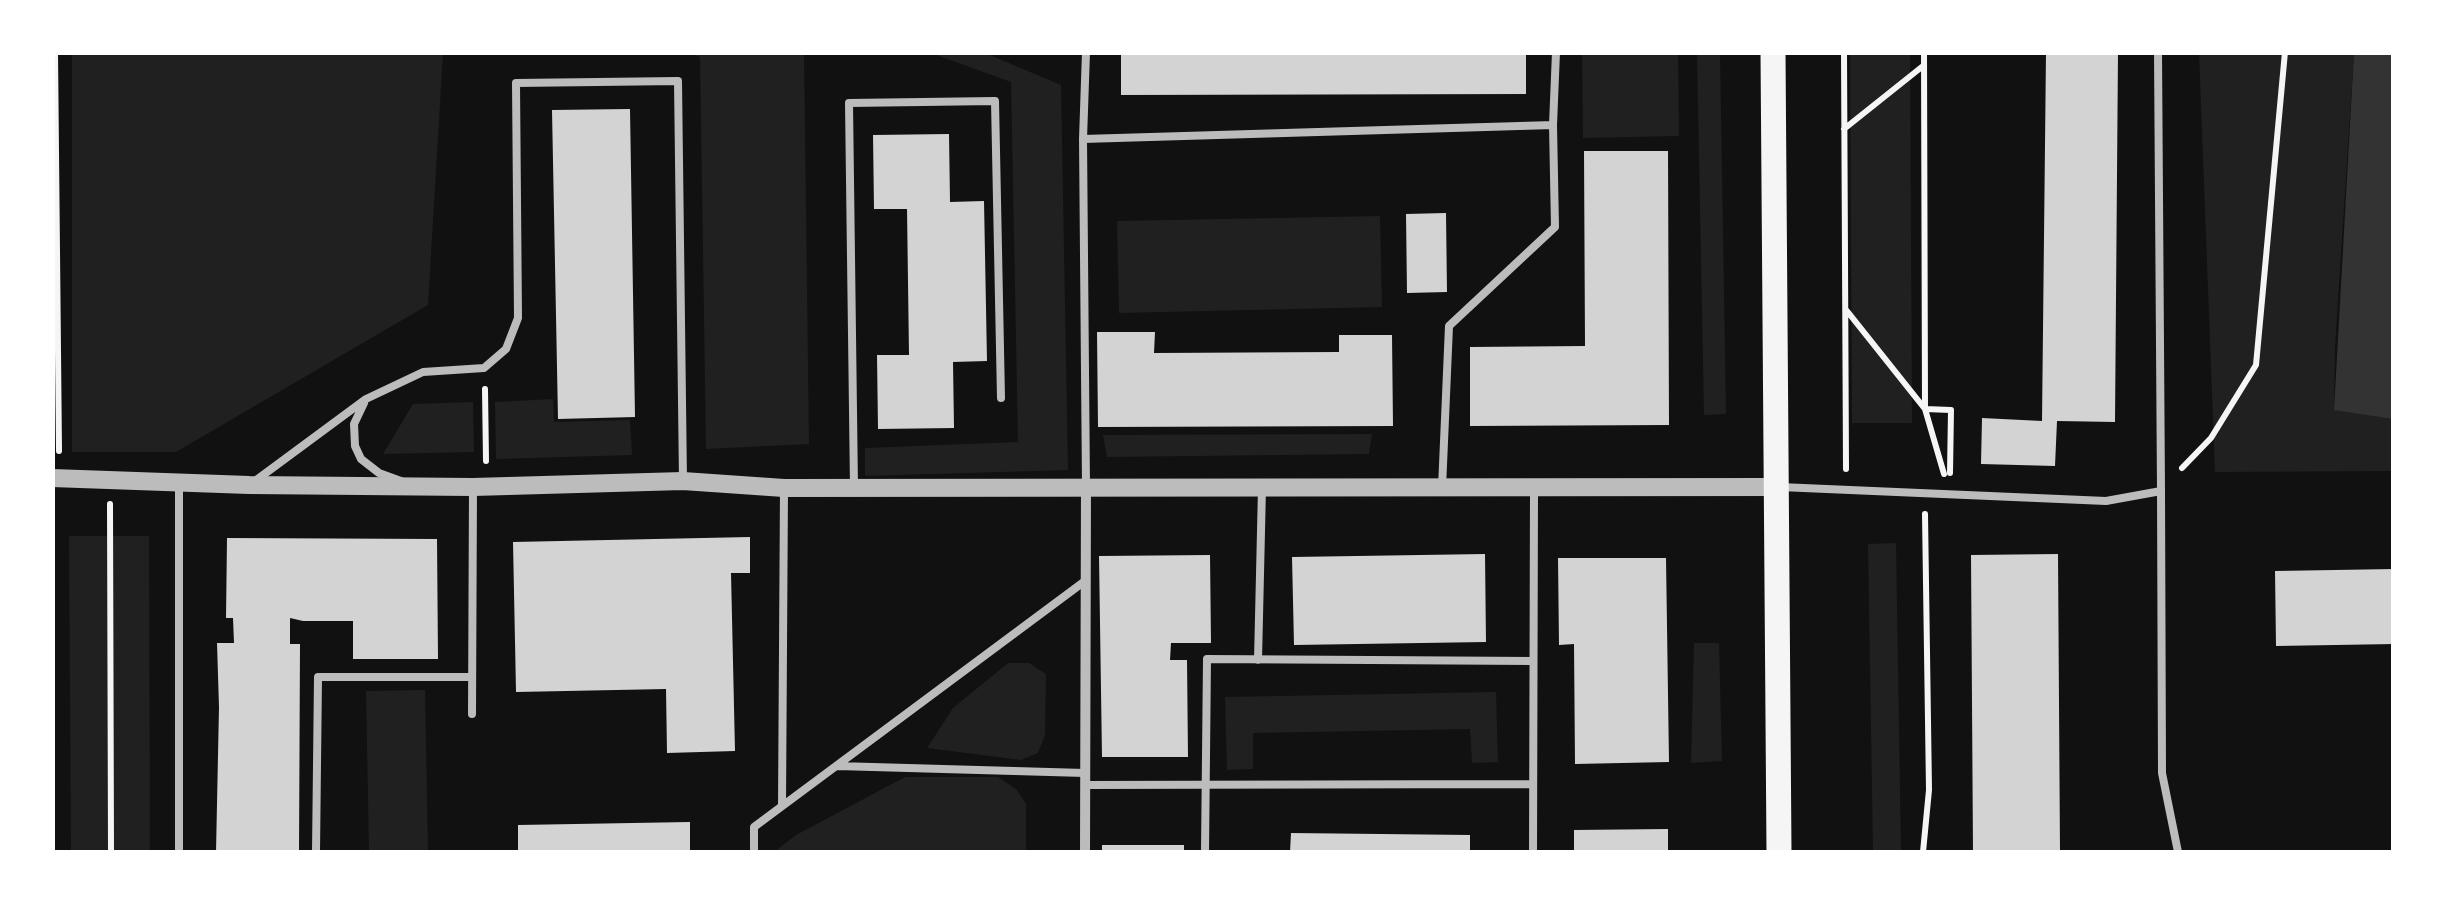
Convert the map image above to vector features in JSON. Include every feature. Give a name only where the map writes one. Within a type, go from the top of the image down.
[{"type":"main road","points":[[1774,52],[1779,852]]},
{"type":"street","points":[[52,478],[249,486],[480,487],[683,481],[784,488],[1778,487]]},
{"type":"street","points":[[1085,852],[1086,487]]},
{"type":"lane","points":[[1086,52],[1086,487]]},
{"type":"lane","points":[[1442,488],[1449,326],[1555,227],[1556,52]]},
{"type":"lane","points":[[2158,52],[2162,772],[2178,852]]},
{"type":"lane","points":[[249,486],[366,399],[423,372],[484,368],[506,350],[518,318],[516,83],[678,81],[683,481]]},
{"type":"lane","points":[[854,488],[849,103],[995,100],[1000,398]]},
{"type":"lane","points":[[1083,139],[1553,125]]},
{"type":"lane","points":[[366,399],[354,424],[360,459],[379,473],[416,486]]},
{"type":"lane","points":[[179,484],[180,852]]},
{"type":"lane","points":[[472,714],[480,487]]},
{"type":"lane","points":[[1778,487],[2106,501],[2161,491]]},
{"type":"lane","points":[[782,806],[784,488]]},
{"type":"lane","points":[[1258,660],[1262,488]]},
{"type":"lane","points":[[1534,489],[1534,852]]},
{"type":"lane","points":[[754,852],[754,827],[1086,582]]},
{"type":"lane","points":[[1205,852],[1206,659],[1534,661]]},
{"type":"lane","points":[[316,852],[318,678],[472,677]]},
{"type":"lane","points":[[837,766],[1085,772]]},
{"type":"lane","points":[[1085,785],[1533,784]]},
{"type":"path","points":[[52,431],[58,431],[55,52]]},
{"type":"path","points":[[1844,52],[1846,490]]},
{"type":"path","points":[[1924,52],[1925,409],[1950,494]]},
{"type":"path","points":[[2161,491],[2211,438],[2256,364],[2285,52]]},
{"type":"path","points":[[1844,128],[1924,65]]},
{"type":"path","points":[[1845,309],[1925,409],[1950,410],[1950,494]]},
{"type":"path","points":[[480,487],[484,368]]},
{"type":"path","points":[[110,481],[111,852]]},
{"type":"path","points":[[1922,852],[1929,790],[1925,493]]},
{"type":"shaded area","points":[[72,53],[443,53],[428,305],[176,452],[72,452]]},
{"type":"shaded area","points":[[691,53],[804,53],[809,444],[706,449],[700,57]]},
{"type":"shaded area","points":[[931,53],[985,53],[1061,85],[1068,470],[865,476],[865,448],[1018,442],[1011,82]]},
{"type":"shaded area","points":[[1582,53],[1678,53],[1679,136],[1583,138]]},
{"type":"shaded area","points":[[1697,53],[1720,53],[1726,414],[1704,415]]},
{"type":"shaded area","points":[[1850,53],[1910,53],[1912,423],[1852,423]]},
{"type":"shaded area","points":[[2199,53],[2354,53],[2334,409],[2393,419],[2393,471],[2215,472]]},
{"type":"shaded area","points":[[2354,53],[2393,53],[2393,419],[2334,410]]},
{"type":"shaded area","points":[[1380,216],[1382,307],[1119,313],[1117,221]]},
{"type":"shaded area","points":[[553,399],[554,422],[630,420],[632,455],[496,459],[495,402]]},
{"type":"shaded area","points":[[473,402],[474,452],[383,454],[413,404]]},
{"type":"shaded area","points":[[1372,434],[1369,454],[1107,457],[1103,435]]},
{"type":"shaded area","points":[[69,536],[149,536],[150,852],[71,852]]},
{"type":"shaded area","points":[[1896,543],[1901,852],[1873,852],[1868,544]]},
{"type":"shaded area","points":[[1694,643],[1719,643],[1722,761],[1691,763]]},
{"type":"shaded area","points":[[1008,663],[1029,663],[1046,674],[1045,735],[1038,753],[1021,760],[927,748],[953,708]]},
{"type":"shaded area","points":[[425,690],[428,852],[369,852],[366,691]]},
{"type":"shaded area","points":[[1496,692],[1498,762],[1472,763],[1470,729],[1253,733],[1253,769],[1227,770],[1225,697]]},
{"type":"shaded area","points":[[905,777],[998,777],[1017,790],[1026,804],[1026,852],[774,852],[796,835]]},
{"type":"building","points":[[1121,52],[1526,52],[1526,94],[1121,95]]},
{"type":"building","points":[[2046,52],[2118,52],[2115,422],[2057,421],[2055,466],[1981,464],[1982,418],[2042,421]]},
{"type":"building","points":[[630,109],[635,417],[558,419],[552,110]]},
{"type":"building","points":[[949,134],[950,202],[984,201],[987,361],[953,362],[954,428],[878,429],[877,355],[909,355],[907,209],[874,209],[873,135]]},
{"type":"building","points":[[1584,151],[1668,151],[1669,425],[1470,426],[1470,347],[1585,346]]},
{"type":"building","points":[[1446,213],[1447,292],[1407,293],[1406,214]]},
{"type":"building","points":[[1097,332],[1155,332],[1154,353],[1339,352],[1339,335],[1392,335],[1393,426],[1098,427]]},
{"type":"building","points":[[750,537],[750,573],[731,573],[735,751],[667,753],[666,689],[516,692],[513,542]]},
{"type":"building","points":[[227,538],[437,539],[438,659],[353,659],[353,621],[290,618],[290,644],[300,644],[299,852],[216,852],[217,643],[234,643],[233,618],[226,618]]},
{"type":"building","points":[[1485,554],[1486,642],[1294,645],[1292,557]]},
{"type":"building","points":[[2058,554],[2060,852],[1973,852],[1971,555]]},
{"type":"building","points":[[1210,555],[1211,643],[1171,643],[1170,660],[1187,660],[1188,757],[1102,757],[1099,556]]},
{"type":"building","points":[[1558,558],[1666,558],[1669,762],[1575,764],[1574,644],[1559,645]]},
{"type":"building","points":[[2394,569],[2394,644],[2276,646],[2275,571]]},
{"type":"building","points":[[690,822],[690,852],[518,852],[518,825]]},
{"type":"building","points":[[1668,829],[1668,852],[1574,852],[1574,830]]},
{"type":"building","points":[[1291,833],[1470,835],[1470,852],[1290,852]]},
{"type":"building","points":[[1102,845],[1184,845],[1184,852],[1102,852]]}]
